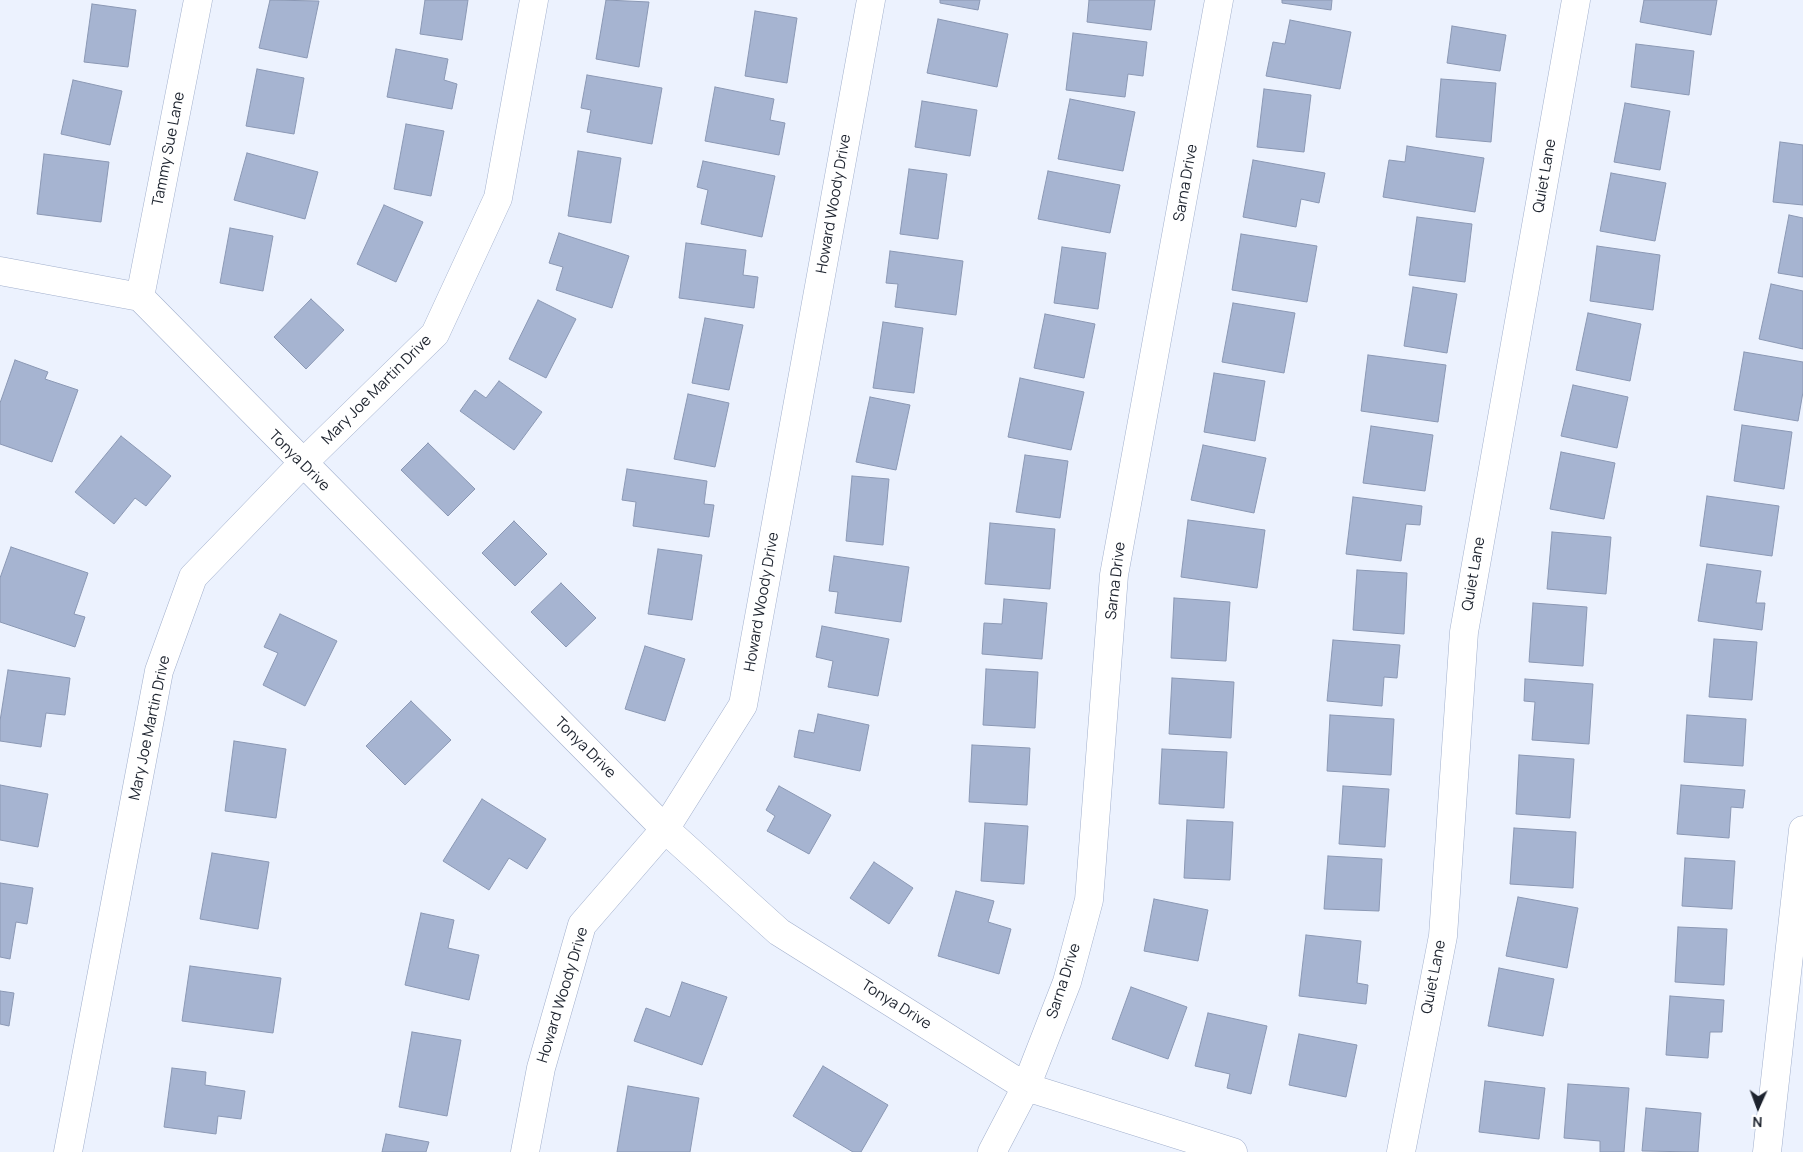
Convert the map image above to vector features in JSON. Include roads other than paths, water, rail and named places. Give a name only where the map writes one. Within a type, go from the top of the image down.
[{"type":"street","name":"Tammy Sue Lane","points":[[140,298],[198,0]]},
{"type":"street","name":"Mary Joe Martin Drive","points":[[68,1152],[159,671],[194,578],[302,464],[435,334],[498,198],[534,0]]},
{"type":"street","name":"Howard Woody Drive","points":[[525,1152],[541,1068],[582,925],[665,829],[743,704],[872,0]]},
{"type":"street","name":"Sarna Drive","points":[[992,1152],[1026,1087],[1067,982],[1089,900],[1114,575],[1219,0]]},
{"type":"street","name":"Quiet Lane","points":[[1401,1152],[1442,936],[1464,632],[1576,0]]},
{"type":"street","points":[[0,271],[140,298]]},
{"type":"street","name":"Tonya Drive","points":[[140,298],[302,464],[665,829],[779,932],[1026,1087],[1233,1152]]},
{"type":"street","points":[[1767,1152],[1803,830]]}]
